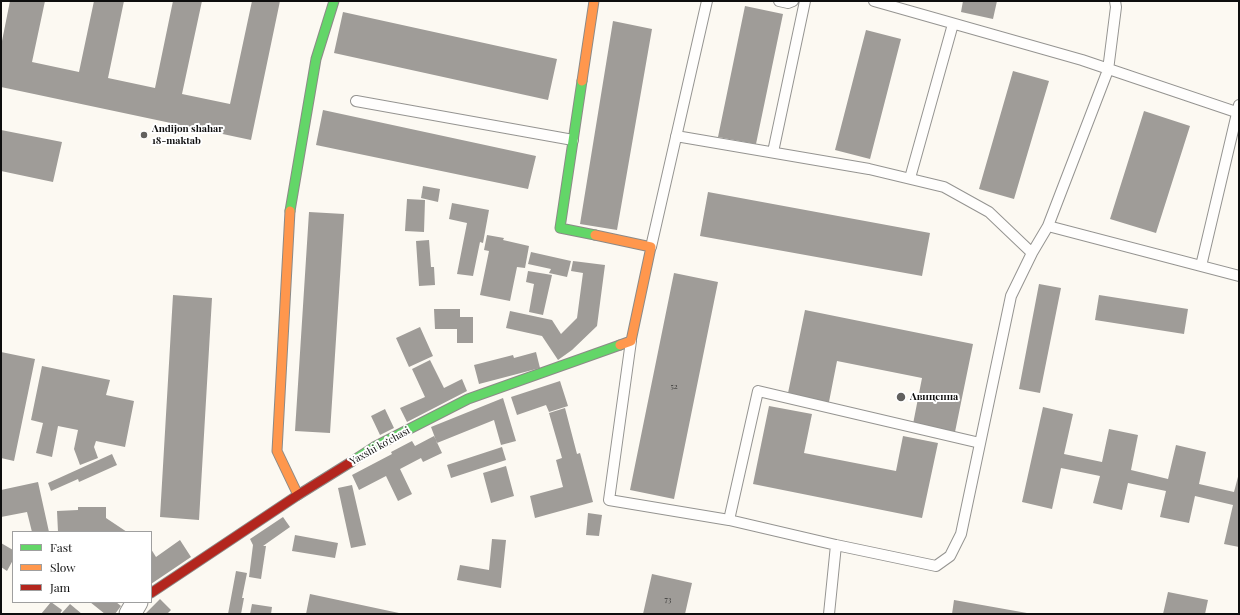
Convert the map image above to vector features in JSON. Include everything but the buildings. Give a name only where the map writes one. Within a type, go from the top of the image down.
[{"type":"street","points":[[298,495],[277,451],[290,209],[316,59],[334,1]]},
{"type":"street","points":[[594,1],[560,228],[651,248],[631,340]]},
{"type":"street","name":"Yaxshi koʻchasi","points":[[152,592],[298,495],[374,447],[468,399],[631,340]]},
{"type":"street","points":[[130,614],[136,603]]},
{"type":"lane","points":[[651,248],[707,1]]},
{"type":"lane","points":[[779,1],[793,1]]},
{"type":"lane","points":[[773,152],[805,1]]},
{"type":"lane","points":[[874,1],[1082,60],[1108,70],[1238,110],[1201,266]]},
{"type":"lane","points":[[631,340],[609,500],[729,520],[936,566],[950,556],[961,534],[1011,296],[1032,253],[1048,226],[1108,70],[1116,7],[1115,1]]},
{"type":"lane","points":[[910,178],[953,24]]},
{"type":"lane","points":[[356,101],[573,140]]},
{"type":"lane","points":[[676,136],[869,169],[944,187],[989,212],[1032,253]]},
{"type":"lane","points":[[1048,226],[1239,276]]},
{"type":"lane","points":[[729,520],[758,392],[980,443]]},
{"type":"lane","points":[[829,614],[836,545]]},
{"type":"traffic: fast","points":[[290,211],[316,59],[334,1]]},
{"type":"traffic: fast","points":[[582,81],[560,228],[595,235]]},
{"type":"traffic: fast","points":[[351,462],[374,447],[468,399],[620,345]]},
{"type":"traffic: slow","points":[[582,81],[594,1]]},
{"type":"traffic: slow","points":[[290,211],[277,451],[298,495]]},
{"type":"traffic: slow","points":[[595,235],[651,247],[631,341],[620,345]]},
{"type":"traffic: jam","points":[[152,592],[298,495],[351,462]]},
{"type":"place","name":"Andijon shahar 18-maktab","points":[[144,135]]},
{"type":"place","name":"Авиценна","points":[[901,397]]}]
